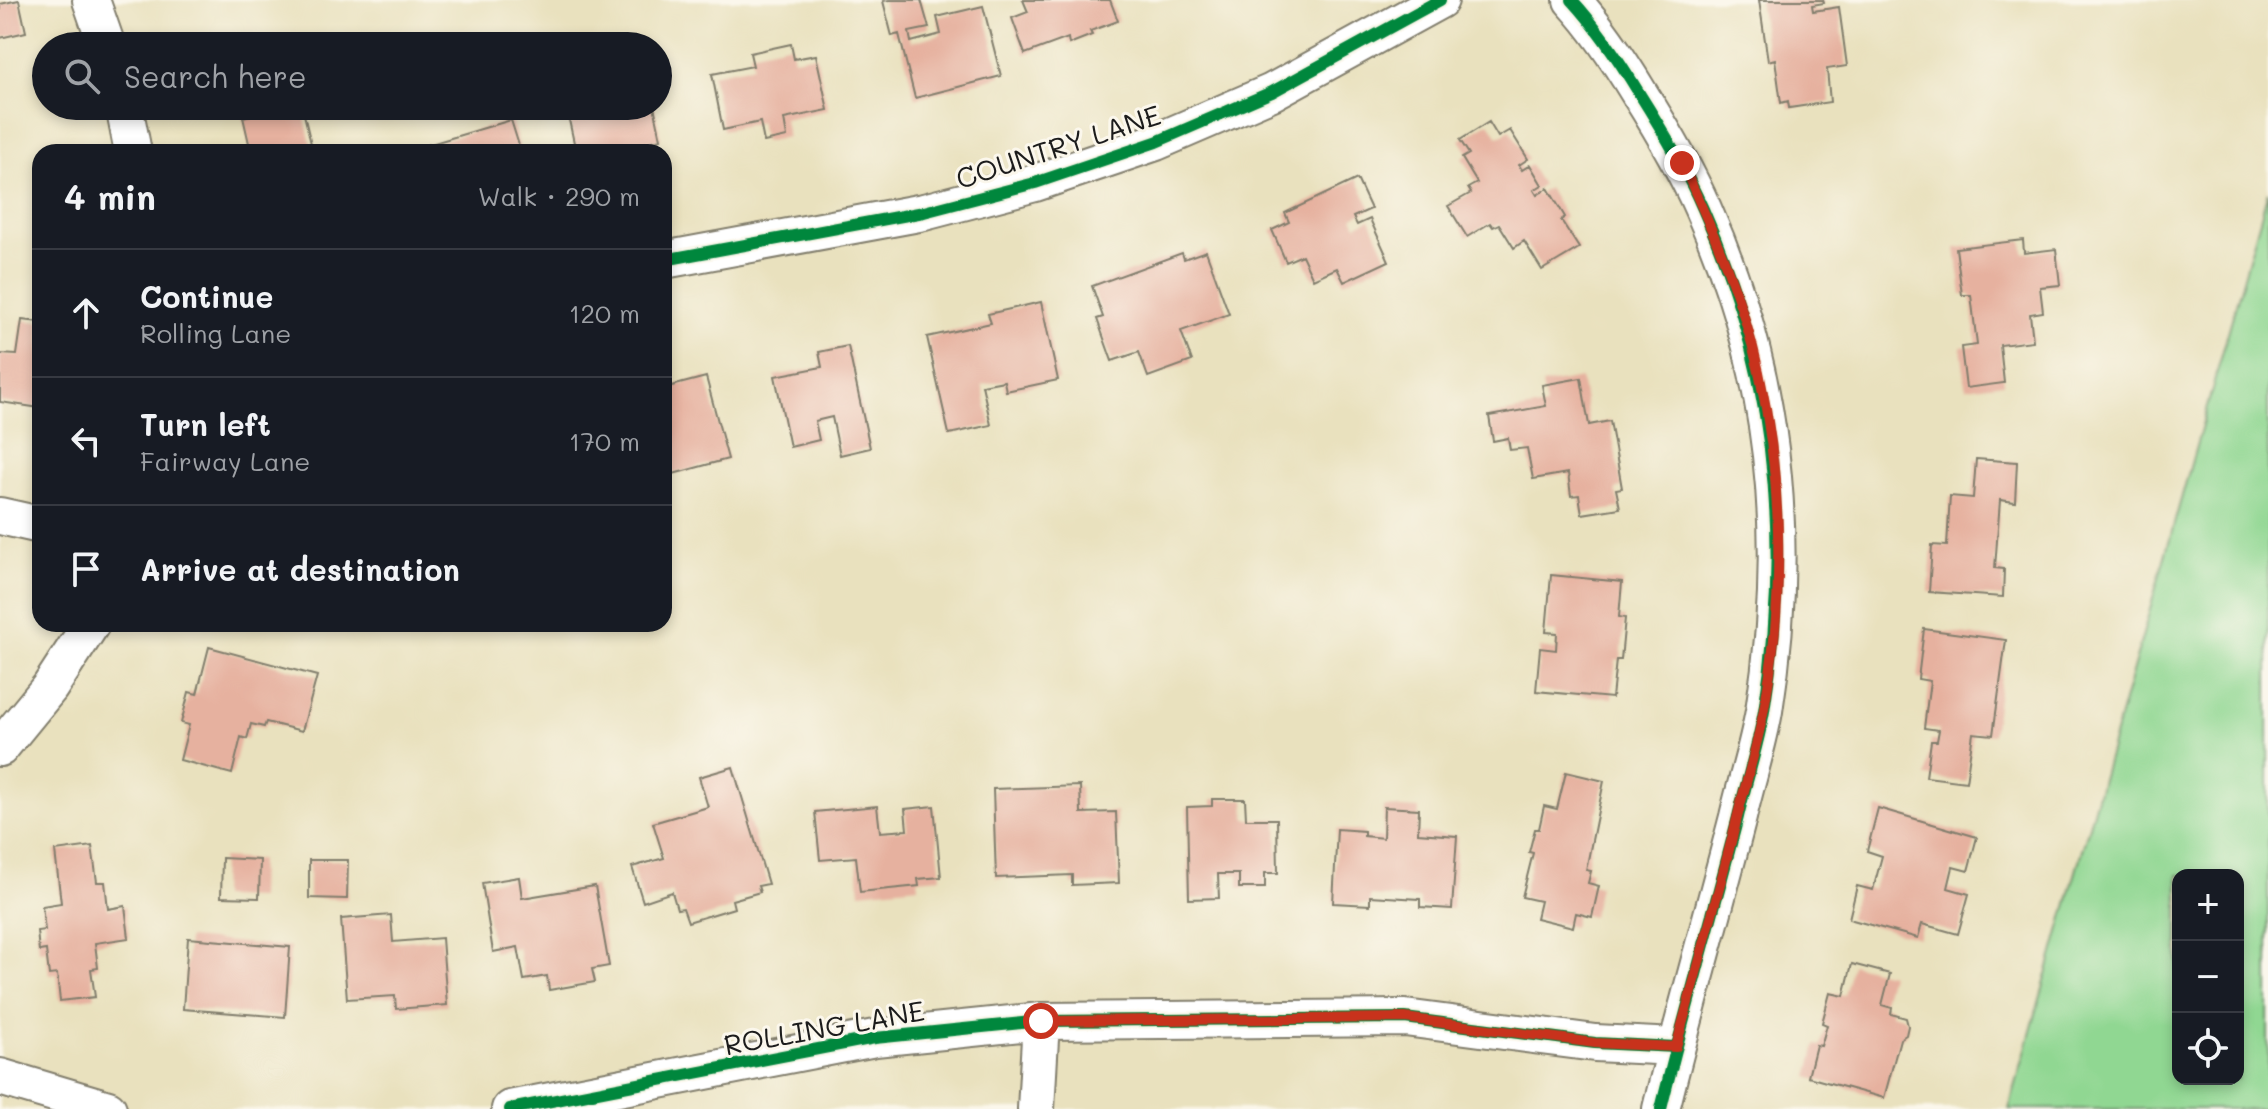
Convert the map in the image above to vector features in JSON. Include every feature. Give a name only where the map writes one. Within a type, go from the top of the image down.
[{"type":"street","points":[[91,0],[102,32]]},
{"type":"street","name":"COUNTRY LANE","points":[[672,259],[924,212],[1035,183],[1156,142],[1272,92],[1440,0]]},
{"type":"street","points":[[1572,0],[1590,19],[1626,71],[1682,163],[1720,247],[1744,316],[1759,373],[1773,462],[1778,540],[1776,613],[1763,713],[1661,1109]]},
{"type":"street","points":[[127,120],[131,144]]},
{"type":"street","points":[[0,516],[32,523]]},
{"type":"street","points":[[0,748],[50,687],[86,632]]},
{"type":"street","name":"ROLLING LANE","points":[[510,1109],[875,1038],[1041,1021],[1405,1018],[1595,1043],[1676,1047]]},
{"type":"street","points":[[1036,1109],[1041,1021]]},
{"type":"street","points":[[0,1077],[108,1109]]},
{"type":"green space","points":[[2268,191],[2268,1109],[2009,1109]]},
{"type":"building","points":[[19,0],[26,32],[0,38],[0,4]]},
{"type":"building","points":[[921,0],[929,28],[909,32],[911,42],[941,34],[937,17],[983,6],[1001,76],[915,98],[899,34],[892,36],[883,1]]},
{"type":"building","points":[[1023,0],[1110,0],[1118,21],[1090,31],[1092,35],[1069,44],[1068,38],[1025,54],[1012,18],[1028,12]]},
{"type":"building","points":[[1759,0],[1823,0],[1824,3],[1812,5],[1813,11],[1839,7],[1847,66],[1827,69],[1830,102],[1789,108],[1788,101],[1781,103],[1775,59],[1768,61]]},
{"type":"building","points":[[791,44],[794,59],[816,55],[828,110],[784,119],[787,137],[764,142],[760,122],[723,130],[712,74],[753,66],[750,53]]},
{"type":"building","points":[[244,120],[305,120],[311,144],[249,144]]},
{"type":"building","points":[[511,120],[518,144],[431,144]]},
{"type":"building","points":[[569,120],[657,120],[661,139],[641,144],[574,144]]},
{"type":"building","points":[[1489,122],[1498,137],[1510,130],[1528,159],[1519,165],[1522,170],[1530,165],[1542,185],[1534,190],[1537,195],[1548,188],[1565,217],[1561,220],[1579,248],[1542,270],[1524,241],[1514,248],[1499,224],[1493,227],[1490,223],[1467,237],[1448,206],[1471,193],[1468,188],[1477,183],[1462,158],[1469,154],[1460,140]]},
{"type":"building","points":[[1357,179],[1371,209],[1353,217],[1357,225],[1370,219],[1389,261],[1344,282],[1337,268],[1313,279],[1302,255],[1286,262],[1272,230],[1289,222],[1285,213]]},
{"type":"building","points":[[2023,240],[2024,253],[2056,249],[2060,285],[2040,287],[2043,312],[2030,314],[2033,341],[2000,345],[2004,383],[1966,388],[1961,347],[1977,345],[1971,295],[1962,295],[1956,248]]},
{"type":"building","points":[[1206,251],[1229,314],[1181,331],[1192,361],[1148,377],[1139,352],[1112,361],[1097,319],[1103,317],[1092,286],[1182,253],[1184,259]]},
{"type":"building","points":[[1041,302],[1058,380],[1006,391],[1004,381],[982,385],[991,425],[949,434],[927,337],[991,323],[988,314]]},
{"type":"building","points":[[22,320],[32,321],[32,407],[0,402],[0,354],[17,355]]},
{"type":"building","points":[[848,346],[870,448],[840,455],[832,417],[815,421],[819,440],[790,447],[775,376],[822,367],[819,352]]},
{"type":"building","points":[[706,377],[728,459],[673,474],[672,386]]},
{"type":"building","points":[[1581,378],[1589,425],[1610,421],[1622,488],[1616,489],[1620,508],[1582,514],[1579,495],[1571,496],[1568,473],[1533,479],[1527,448],[1510,450],[1508,438],[1493,441],[1489,416],[1546,406],[1542,385]]},
{"type":"building","points":[[1976,459],[2017,462],[2015,502],[2000,500],[1995,568],[2004,569],[2003,597],[1929,592],[1932,545],[1947,546],[1950,496],[1973,498]]},
{"type":"building","points":[[1551,575],[1622,582],[1619,617],[1625,618],[1621,660],[1616,660],[1612,698],[1536,691],[1540,648],[1556,650],[1557,633],[1546,632]]},
{"type":"building","points":[[1924,629],[2006,640],[1993,735],[1973,733],[1966,782],[1926,777],[1931,741],[1937,741],[1939,730],[1924,728],[1930,681],[1918,679]]},
{"type":"building","points":[[209,647],[317,676],[302,731],[266,722],[264,727],[251,724],[247,739],[241,737],[232,774],[180,760],[189,725],[181,723],[189,692],[197,694]]},
{"type":"building","points":[[733,767],[768,884],[758,886],[760,892],[732,900],[734,908],[688,922],[683,908],[677,909],[672,892],[643,902],[632,867],[664,858],[653,823],[708,807],[699,777]]},
{"type":"building","points":[[1566,772],[1604,781],[1586,870],[1591,871],[1588,883],[1599,886],[1592,917],[1576,913],[1573,927],[1536,918],[1540,901],[1522,897],[1533,853],[1529,852],[1535,829],[1539,829],[1544,806],[1557,809]]},
{"type":"building","points":[[1080,786],[1081,813],[1116,812],[1119,883],[1072,885],[1072,875],[996,878],[993,789]]},
{"type":"building","points":[[1212,799],[1245,799],[1246,819],[1277,819],[1278,873],[1265,873],[1265,888],[1239,888],[1239,874],[1218,874],[1219,898],[1189,899],[1187,807],[1212,806]]},
{"type":"building","points":[[877,806],[880,832],[907,830],[905,809],[934,806],[941,877],[918,879],[919,886],[860,892],[856,857],[820,860],[815,812]]},
{"type":"building","points":[[1384,807],[1419,809],[1418,833],[1457,836],[1452,909],[1420,907],[1420,899],[1370,896],[1370,905],[1333,903],[1337,829],[1364,831],[1364,836],[1383,838]]},
{"type":"building","points":[[1878,808],[1977,837],[1968,871],[1953,867],[1948,888],[1969,894],[1958,934],[1922,924],[1918,938],[1849,919],[1857,886],[1873,890],[1882,856],[1867,851]]},
{"type":"building","points":[[92,846],[97,882],[105,882],[108,909],[125,906],[129,938],[95,943],[98,968],[91,969],[95,997],[60,1001],[57,974],[49,975],[46,950],[39,951],[37,931],[45,930],[42,906],[61,903],[55,851]]},
{"type":"building","points":[[222,858],[260,860],[259,898],[221,897]]},
{"type":"building","points":[[309,860],[348,860],[347,899],[309,898]]},
{"type":"building","points":[[519,877],[522,898],[595,886],[609,966],[592,969],[595,982],[549,990],[547,976],[524,980],[518,947],[493,952],[482,883]]},
{"type":"building","points":[[391,915],[393,942],[442,938],[447,1005],[396,1009],[395,996],[347,999],[341,919]]},
{"type":"building","points":[[188,938],[290,947],[285,1017],[183,1009]]},
{"type":"building","points":[[1852,964],[1890,974],[1882,1005],[1892,1008],[1891,1014],[1906,1018],[1908,1026],[1906,1035],[1900,1039],[1884,1098],[1808,1077],[1816,1045],[1821,1046],[1827,1025],[1822,1023],[1830,993],[1844,996]]},
{"type":"cycle path","points":[[672,259],[924,212],[1035,183],[1156,142],[1272,92],[1440,0]]},
{"type":"cycle path","points":[[1572,0],[1616,56],[1673,150],[1703,209],[1747,331],[1771,456],[1776,518],[1776,582],[1764,711],[1661,1109]]},
{"type":"cycle path","points":[[510,1109],[875,1038],[1041,1021],[1405,1018],[1595,1043],[1676,1047]]},
{"type":"route","points":[[1041,1021],[1405,1018],[1595,1043],[1676,1047],[1763,713],[1776,613],[1778,540],[1773,462],[1759,373],[1744,316],[1720,247],[1682,163]]}]
